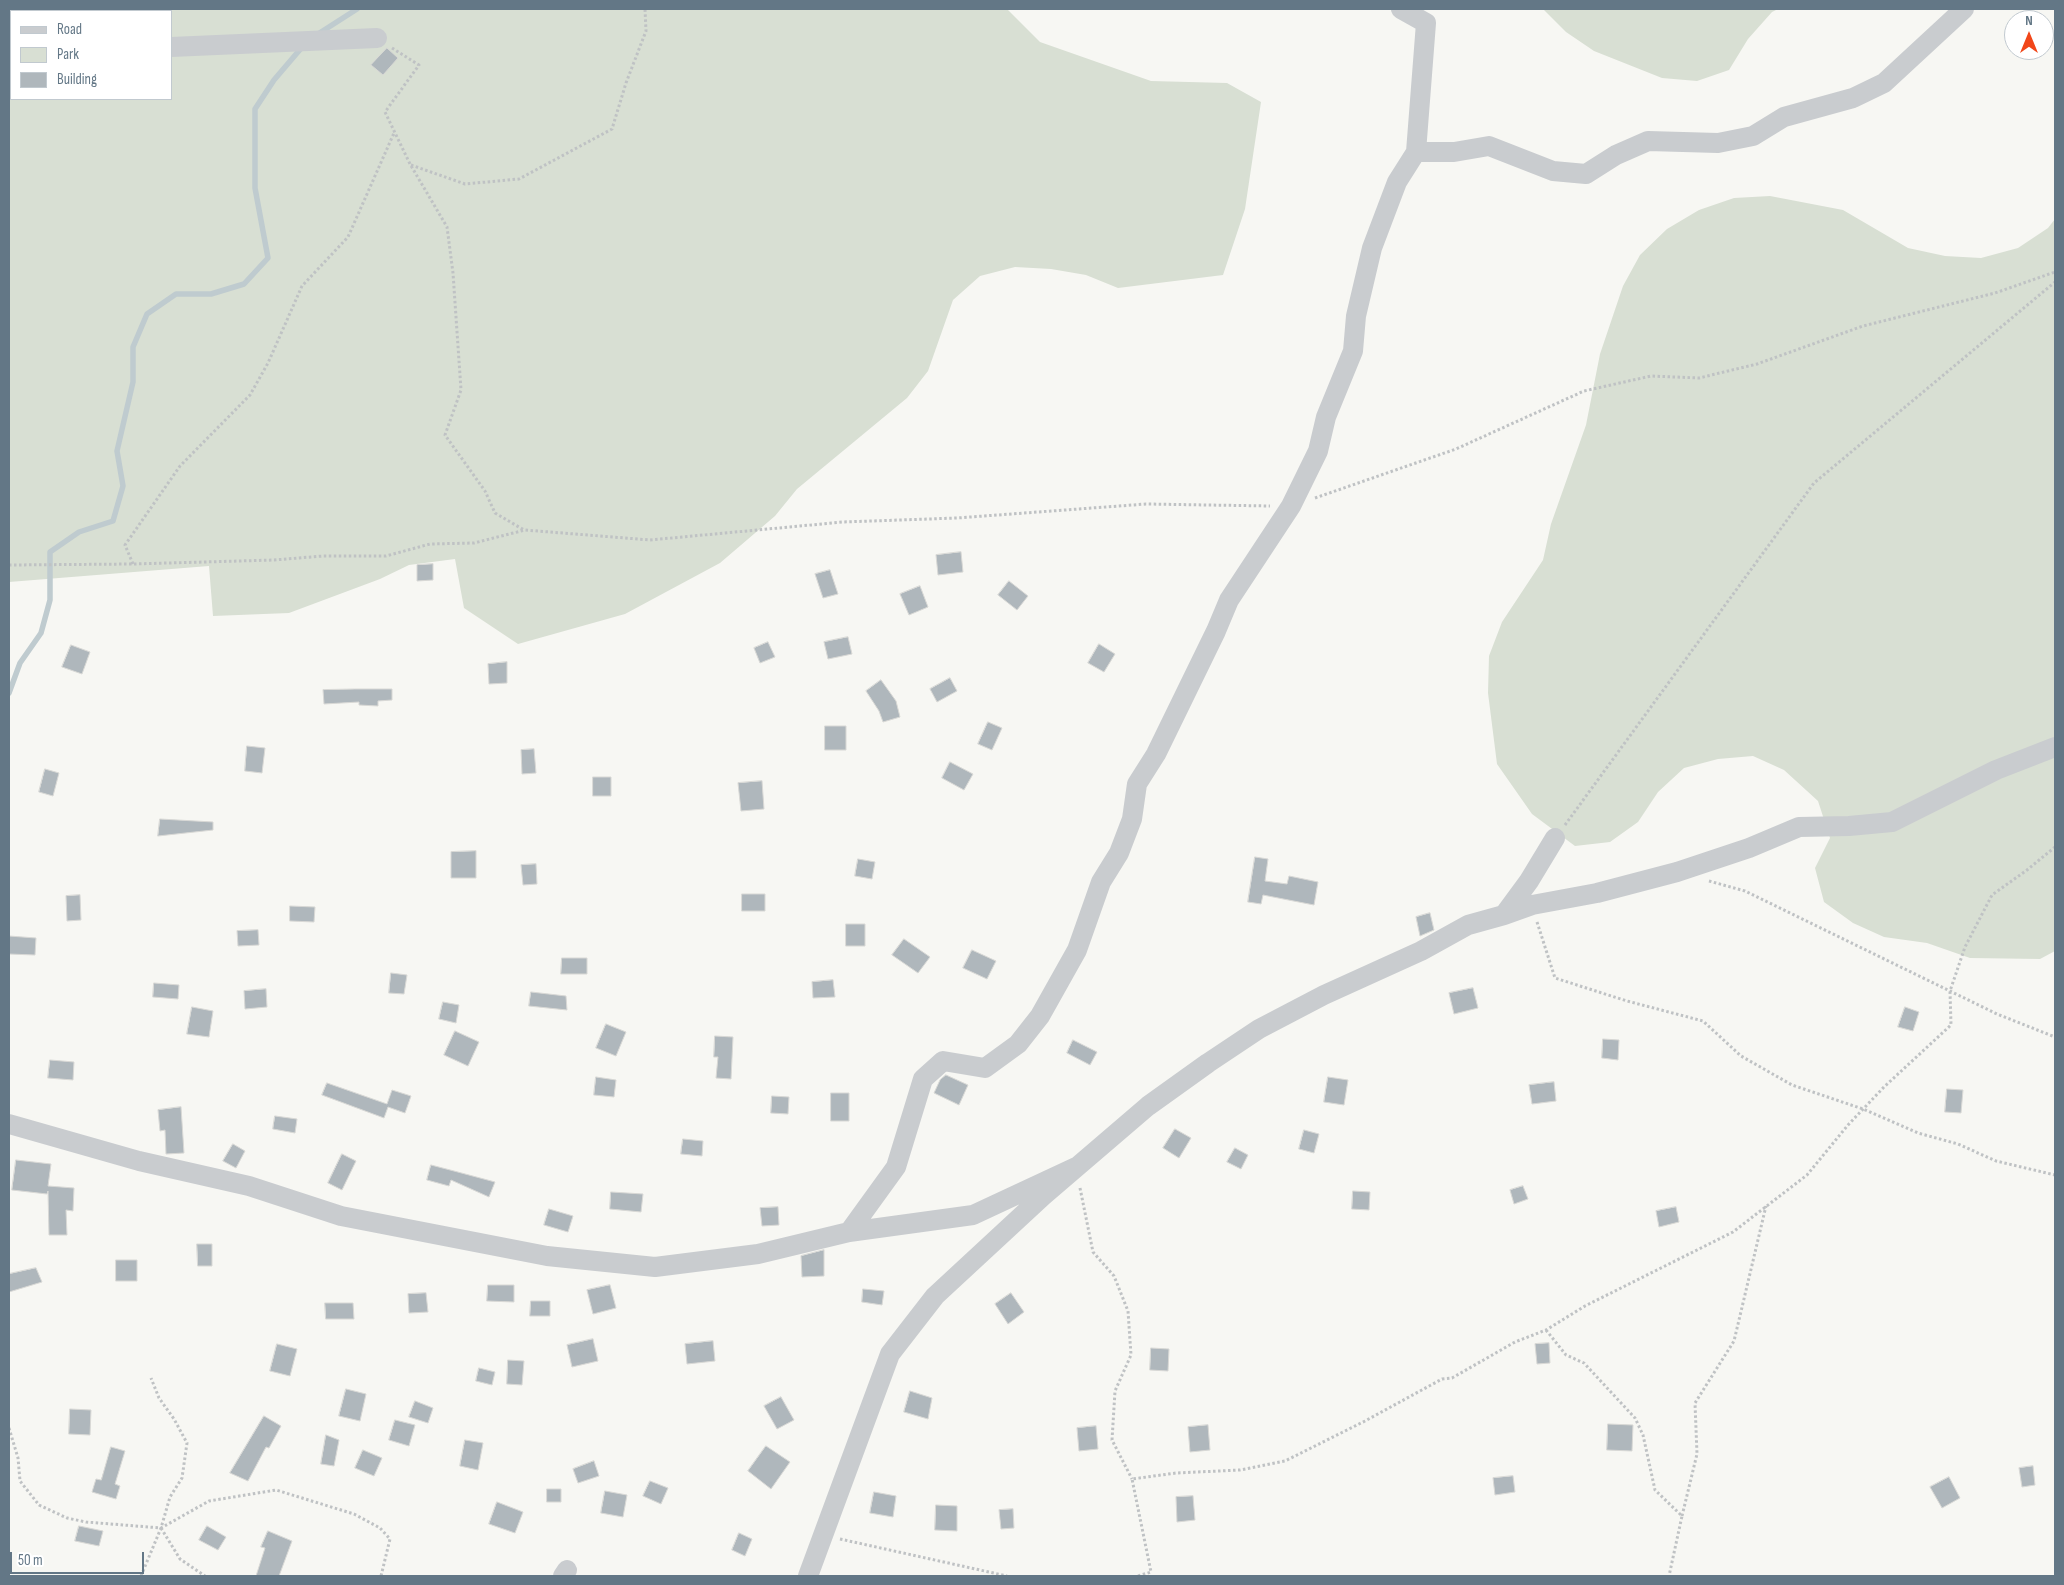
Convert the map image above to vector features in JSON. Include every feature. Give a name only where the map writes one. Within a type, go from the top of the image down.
[{"type":"street","points":[[848,1232],[896,1167],[923,1079],[944,1061],[985,1068],[1018,1044],[1040,1016],[1077,950],[1100,882],[1120,853],[1132,819],[1137,784],[1160,745],[1216,631],[1229,600],[1291,506],[1318,451],[1326,417],[1353,351],[1356,316],[1372,248],[1397,182],[1416,152],[1426,23],[1401,9]]},
{"type":"street","points":[[1416,152],[1454,152],[1489,146],[1553,171],[1586,174],[1616,155],[1648,141],[1718,143],[1753,136],[1784,117],[1853,98],[1884,82],[1964,9]]},
{"type":"street","points":[[172,47],[377,38]]},
{"type":"street","points":[[808,1576],[890,1354],[935,1296],[1076,1167],[1148,1106],[1259,1029],[1468,925],[1532,906],[1597,893],[1677,872],[1749,848],[1799,827],[1849,826],[1892,822],[1996,770],[2055,747]]},
{"type":"street","points":[[1504,915],[1530,881],[1555,838]]},
{"type":"street","points":[[9,1124],[139,1161],[249,1186],[341,1216],[547,1256],[655,1267],[758,1254],[848,1232],[973,1215],[1076,1167]]},
{"type":"path","points":[[410,164],[465,184],[519,179],[612,129],[626,83],[646,31],[645,9]]},
{"type":"path","points":[[377,38],[419,65],[385,112],[410,164],[448,227],[461,390],[445,435],[485,492],[495,513],[525,530]]},
{"type":"path","points":[[133,564],[125,544],[180,466],[250,395],[268,363],[302,286],[348,237],[394,132]]},
{"type":"path","points":[[9,565],[133,564],[274,560],[323,556],[386,556],[430,544],[474,543],[525,530],[650,540],[843,522],[956,518],[1146,504],[1291,506],[1456,449],[1584,391],[1651,376],[1699,378],[1757,364],[1863,326],[1995,293],[2055,272]]},
{"type":"path","points":[[1555,838],[1814,483],[2055,282]]},
{"type":"path","points":[[1132,1479],[1176,1473],[1240,1470],[1285,1461],[1365,1421],[1442,1379],[1452,1378],[1515,1342],[1546,1330],[1585,1306],[1733,1232],[1807,1175],[1863,1109],[1951,1025],[1950,991],[1965,947],[1992,894],[2027,870],[2055,847]]},
{"type":"path","points":[[1677,872],[1745,891],[1997,1014],[2055,1037]]},
{"type":"path","points":[[1532,906],[1555,978],[1627,1001],[1702,1021],[1741,1056],[1792,1085],[1863,1109],[1918,1133],[1958,1144],[1996,1161],[2055,1175]]},
{"type":"path","points":[[1076,1167],[1093,1252],[1114,1276],[1128,1311],[1131,1355],[1115,1391],[1112,1440],[1132,1479],[1151,1574],[1138,1576]]},
{"type":"path","points":[[1669,1576],[1697,1454],[1695,1403],[1734,1341],[1766,1206]]},
{"type":"path","points":[[1546,1330],[1566,1355],[1584,1363],[1635,1418],[1643,1435],[1655,1490],[1682,1516]]},
{"type":"path","points":[[141,1576],[161,1528],[170,1497],[182,1478],[187,1444],[174,1419],[159,1398],[151,1378]]},
{"type":"path","points":[[9,1428],[18,1458],[20,1482],[39,1505],[57,1514],[86,1522],[161,1528],[209,1501],[276,1490],[354,1514],[380,1528],[390,1539],[381,1576]]},
{"type":"path","points":[[161,1528],[180,1559],[205,1576]]},
{"type":"path","points":[[824,1535],[1008,1576]]},
{"type":"green space","points":[[9,9],[1007,9],[1040,42],[1151,81],[1227,83],[1261,102],[1245,209],[1223,275],[1118,288],[1086,275],[1051,269],[1015,267],[980,276],[953,300],[928,371],[907,398],[797,489],[775,516],[720,563],[625,614],[518,644],[464,608],[455,559],[409,565],[380,579],[289,613],[213,616],[209,566],[9,582]]},
{"type":"green space","points":[[1543,9],[1778,9],[1772,12],[1748,39],[1729,70],[1697,81],[1662,78],[1594,51],[1566,32]]},
{"type":"green space","points":[[1770,196],[1843,210],[1908,248],[1945,256],[1981,258],[2018,248],[2048,228],[2055,219],[2055,951],[2040,959],[1970,958],[1927,943],[1884,937],[1853,923],[1824,902],[1815,868],[1830,838],[1818,801],[1784,770],[1753,756],[1718,759],[1684,768],[1658,792],[1638,822],[1610,842],[1575,846],[1532,814],[1497,764],[1488,693],[1489,656],[1502,622],[1543,560],[1551,524],[1586,425],[1600,354],[1623,286],[1640,255],[1667,229],[1699,210],[1734,198]]},
{"type":"building","points":[[387,48],[398,58],[383,75],[371,65]]},
{"type":"building","points":[[961,552],[963,572],[938,575],[936,555]]},
{"type":"building","points":[[433,564],[433,580],[417,581],[417,565]]},
{"type":"building","points":[[830,570],[838,594],[823,598],[815,574]]},
{"type":"building","points":[[1009,581],[1028,596],[1017,610],[998,595]]},
{"type":"building","points":[[920,586],[928,607],[909,615],[900,594]]},
{"type":"building","points":[[848,637],[852,654],[828,659],[824,642]]},
{"type":"building","points":[[768,642],[775,657],[760,663],[754,648]]},
{"type":"building","points":[[1099,644],[1115,654],[1104,672],[1088,663]]},
{"type":"building","points":[[71,645],[90,652],[82,674],[62,667]]},
{"type":"building","points":[[507,662],[507,683],[489,684],[488,664]]},
{"type":"building","points":[[950,678],[957,691],[937,702],[930,689]]},
{"type":"building","points":[[881,680],[896,701],[900,717],[883,722],[879,711],[866,691]]},
{"type":"building","points":[[392,689],[392,700],[378,701],[378,706],[359,705],[359,702],[324,704],[323,690]]},
{"type":"building","points":[[988,722],[1002,728],[992,750],[978,744]]},
{"type":"building","points":[[825,726],[846,726],[846,750],[825,750]]},
{"type":"building","points":[[247,746],[265,748],[262,773],[245,771]]},
{"type":"building","points":[[534,749],[536,773],[522,774],[521,750]]},
{"type":"building","points":[[950,762],[973,774],[964,790],[942,778]]},
{"type":"building","points":[[45,769],[59,773],[53,796],[39,792]]},
{"type":"building","points":[[593,777],[611,777],[611,796],[593,796]]},
{"type":"building","points":[[762,781],[764,809],[741,811],[738,783]]},
{"type":"building","points":[[160,819],[213,822],[213,830],[158,836]]},
{"type":"building","points":[[476,851],[476,878],[451,878],[451,852]]},
{"type":"building","points":[[1255,857],[1268,859],[1265,881],[1287,884],[1289,876],[1318,882],[1314,905],[1263,895],[1261,904],[1248,902]]},
{"type":"building","points":[[858,859],[875,862],[872,879],[855,876]]},
{"type":"building","points":[[536,864],[537,884],[523,885],[521,865]]},
{"type":"building","points":[[742,894],[765,894],[765,911],[742,911]]},
{"type":"building","points":[[80,895],[81,920],[67,921],[66,896]]},
{"type":"building","points":[[290,906],[315,907],[314,922],[290,921]]},
{"type":"building","points":[[1430,913],[1434,930],[1420,936],[1416,917]]},
{"type":"building","points":[[846,924],[865,924],[865,946],[846,946]]},
{"type":"building","points":[[258,930],[259,945],[238,946],[237,931]]},
{"type":"building","points":[[9,936],[36,938],[35,955],[9,954]]},
{"type":"building","points":[[904,939],[930,957],[918,973],[892,955]]},
{"type":"building","points":[[972,950],[996,961],[987,979],[963,968]]},
{"type":"building","points":[[562,958],[587,958],[587,974],[561,974]]},
{"type":"building","points":[[391,973],[407,975],[404,994],[389,993]]},
{"type":"building","points":[[833,980],[835,997],[813,998],[812,982]]},
{"type":"building","points":[[154,983],[179,985],[178,999],[153,997]]},
{"type":"building","points":[[1473,988],[1478,1008],[1454,1014],[1449,993]]},
{"type":"building","points":[[266,989],[267,1007],[245,1009],[244,991]]},
{"type":"building","points":[[531,992],[566,996],[567,1010],[529,1006]]},
{"type":"building","points":[[443,1002],[459,1005],[456,1023],[439,1019]]},
{"type":"building","points":[[192,1007],[213,1011],[209,1037],[187,1034]]},
{"type":"building","points":[[1905,1007],[1919,1012],[1913,1031],[1898,1027]]},
{"type":"building","points":[[606,1024],[626,1032],[616,1056],[596,1048]]},
{"type":"building","points":[[455,1031],[479,1042],[468,1066],[444,1055]]},
{"type":"building","points":[[715,1036],[733,1037],[731,1079],[716,1078],[718,1057],[714,1057]]},
{"type":"building","points":[[1603,1039],[1619,1040],[1618,1060],[1602,1058]]},
{"type":"building","points":[[1073,1040],[1097,1052],[1090,1065],[1067,1053]]},
{"type":"building","points":[[50,1060],[74,1062],[73,1080],[48,1078]]},
{"type":"building","points":[[946,1075],[968,1085],[959,1105],[934,1093],[940,1080]]},
{"type":"building","points":[[596,1077],[616,1080],[614,1097],[594,1095]]},
{"type":"building","points":[[1328,1077],[1348,1080],[1344,1105],[1324,1102]]},
{"type":"building","points":[[1554,1082],[1556,1101],[1532,1104],[1529,1085]]},
{"type":"building","points":[[327,1083],[387,1104],[392,1090],[411,1096],[405,1113],[388,1107],[384,1118],[322,1095]]},
{"type":"building","points":[[1947,1089],[1963,1090],[1961,1113],[1945,1112]]},
{"type":"building","points":[[831,1093],[849,1093],[849,1121],[831,1121]]},
{"type":"building","points":[[772,1096],[789,1097],[788,1114],[771,1113]]},
{"type":"building","points":[[181,1107],[184,1153],[166,1154],[165,1130],[160,1131],[158,1110]]},
{"type":"building","points":[[275,1116],[297,1119],[295,1133],[273,1129]]},
{"type":"building","points":[[1175,1129],[1191,1138],[1179,1158],[1163,1148]]},
{"type":"building","points":[[1304,1130],[1319,1134],[1314,1153],[1299,1149]]},
{"type":"building","points":[[683,1139],[703,1141],[702,1156],[681,1154]]},
{"type":"building","points":[[233,1144],[245,1151],[236,1168],[223,1161]]},
{"type":"building","points":[[1235,1148],[1248,1155],[1241,1169],[1227,1162]]},
{"type":"building","points":[[342,1154],[356,1161],[342,1190],[328,1183]]},
{"type":"building","points":[[16,1160],[51,1164],[48,1186],[74,1188],[73,1211],[66,1210],[67,1235],[49,1235],[48,1191],[47,1194],[12,1190]]},
{"type":"building","points":[[431,1165],[495,1182],[489,1197],[451,1180],[449,1186],[427,1180]]},
{"type":"building","points":[[1523,1186],[1528,1199],[1514,1204],[1510,1190]]},
{"type":"building","points":[[1353,1191],[1370,1192],[1369,1210],[1352,1209]]},
{"type":"building","points":[[611,1192],[643,1194],[641,1212],[610,1209]]},
{"type":"building","points":[[778,1207],[779,1225],[762,1226],[760,1208]]},
{"type":"building","points":[[1676,1207],[1679,1222],[1659,1227],[1656,1211]]},
{"type":"building","points":[[549,1209],[573,1216],[568,1232],[544,1225]]},
{"type":"building","points":[[197,1244],[212,1244],[212,1266],[198,1266]]},
{"type":"building","points":[[824,1250],[824,1276],[802,1277],[801,1256]]},
{"type":"building","points":[[116,1260],[137,1260],[137,1281],[116,1281]]},
{"type":"building","points":[[36,1268],[42,1282],[9,1292],[9,1274]]},
{"type":"building","points":[[488,1285],[514,1285],[514,1302],[487,1301]]},
{"type":"building","points":[[610,1285],[616,1308],[593,1314],[587,1290]]},
{"type":"building","points":[[863,1289],[884,1291],[882,1305],[862,1302]]},
{"type":"building","points":[[426,1293],[428,1312],[409,1313],[408,1294]]},
{"type":"building","points":[[1011,1293],[1024,1312],[1008,1324],[995,1304]]},
{"type":"building","points":[[531,1301],[550,1301],[550,1316],[530,1316]]},
{"type":"building","points":[[325,1303],[353,1303],[354,1319],[326,1319]]},
{"type":"building","points":[[593,1339],[598,1361],[572,1367],[567,1345]]},
{"type":"building","points":[[713,1341],[715,1361],[687,1364],[685,1344]]},
{"type":"building","points":[[1549,1343],[1550,1363],[1537,1364],[1535,1344]]},
{"type":"building","points":[[277,1344],[297,1349],[290,1376],[270,1371]]},
{"type":"building","points":[[1151,1348],[1169,1349],[1168,1371],[1150,1370]]},
{"type":"building","points":[[508,1360],[524,1361],[522,1385],[507,1384]]},
{"type":"building","points":[[479,1368],[495,1372],[492,1385],[476,1381]]},
{"type":"building","points":[[346,1389],[366,1394],[360,1421],[339,1416]]},
{"type":"building","points":[[910,1391],[932,1398],[928,1419],[904,1412]]},
{"type":"building","points":[[781,1397],[794,1420],[777,1429],[764,1406]]},
{"type":"building","points":[[415,1401],[433,1408],[428,1423],[409,1417]]},
{"type":"building","points":[[70,1409],[91,1410],[90,1435],[69,1434]]},
{"type":"building","points":[[264,1416],[281,1426],[269,1448],[266,1447],[248,1481],[230,1473]]},
{"type":"building","points":[[395,1420],[415,1425],[409,1446],[389,1440]]},
{"type":"building","points":[[1608,1424],[1633,1425],[1632,1451],[1607,1450]]},
{"type":"building","points":[[1208,1425],[1210,1450],[1190,1452],[1188,1427]]},
{"type":"building","points":[[1096,1426],[1098,1449],[1079,1451],[1077,1428]]},
{"type":"building","points":[[326,1435],[339,1440],[334,1466],[321,1464]]},
{"type":"building","points":[[465,1440],[483,1443],[478,1470],[460,1466]]},
{"type":"building","points":[[766,1446],[790,1462],[771,1489],[748,1471]]},
{"type":"building","points":[[111,1447],[125,1451],[115,1484],[120,1486],[116,1499],[92,1492],[96,1479],[101,1480]]},
{"type":"building","points":[[363,1450],[382,1458],[374,1476],[355,1468]]},
{"type":"building","points":[[594,1461],[599,1476],[578,1483],[573,1469]]},
{"type":"building","points":[[2033,1466],[2035,1485],[2022,1487],[2019,1468]]},
{"type":"building","points":[[1513,1476],[1515,1492],[1495,1495],[1493,1478]]},
{"type":"building","points":[[1949,1477],[1960,1498],[1942,1508],[1930,1487]]},
{"type":"building","points":[[650,1481],[668,1488],[661,1504],[643,1496]]},
{"type":"building","points":[[547,1489],[561,1489],[561,1502],[547,1502]]},
{"type":"building","points":[[605,1491],[627,1495],[623,1517],[601,1513]]},
{"type":"building","points":[[874,1492],[896,1496],[893,1517],[870,1513]]},
{"type":"building","points":[[1193,1496],[1195,1520],[1177,1522],[1176,1497]]},
{"type":"building","points":[[497,1502],[523,1512],[515,1533],[489,1524]]},
{"type":"building","points":[[936,1505],[957,1506],[957,1531],[935,1530]]},
{"type":"building","points":[[1013,1509],[1014,1528],[1001,1529],[999,1510]]},
{"type":"building","points":[[79,1526],[103,1531],[99,1546],[75,1541]]},
{"type":"building","points":[[207,1526],[226,1537],[218,1550],[199,1540]]},
{"type":"building","points":[[268,1531],[292,1541],[279,1576],[256,1576],[265,1548],[261,1547]]},
{"type":"building","points":[[739,1533],[752,1539],[745,1556],[732,1550]]},
{"type":"waterway","points":[[318,34],[357,9]]},
{"type":"waterway","points":[[9,693],[20,663],[41,633],[50,600],[50,552],[79,532],[113,521],[123,486],[117,451],[133,382],[133,347],[147,314],[176,294],[211,294],[244,284],[268,258],[255,188],[255,109],[274,80],[303,46]]}]
